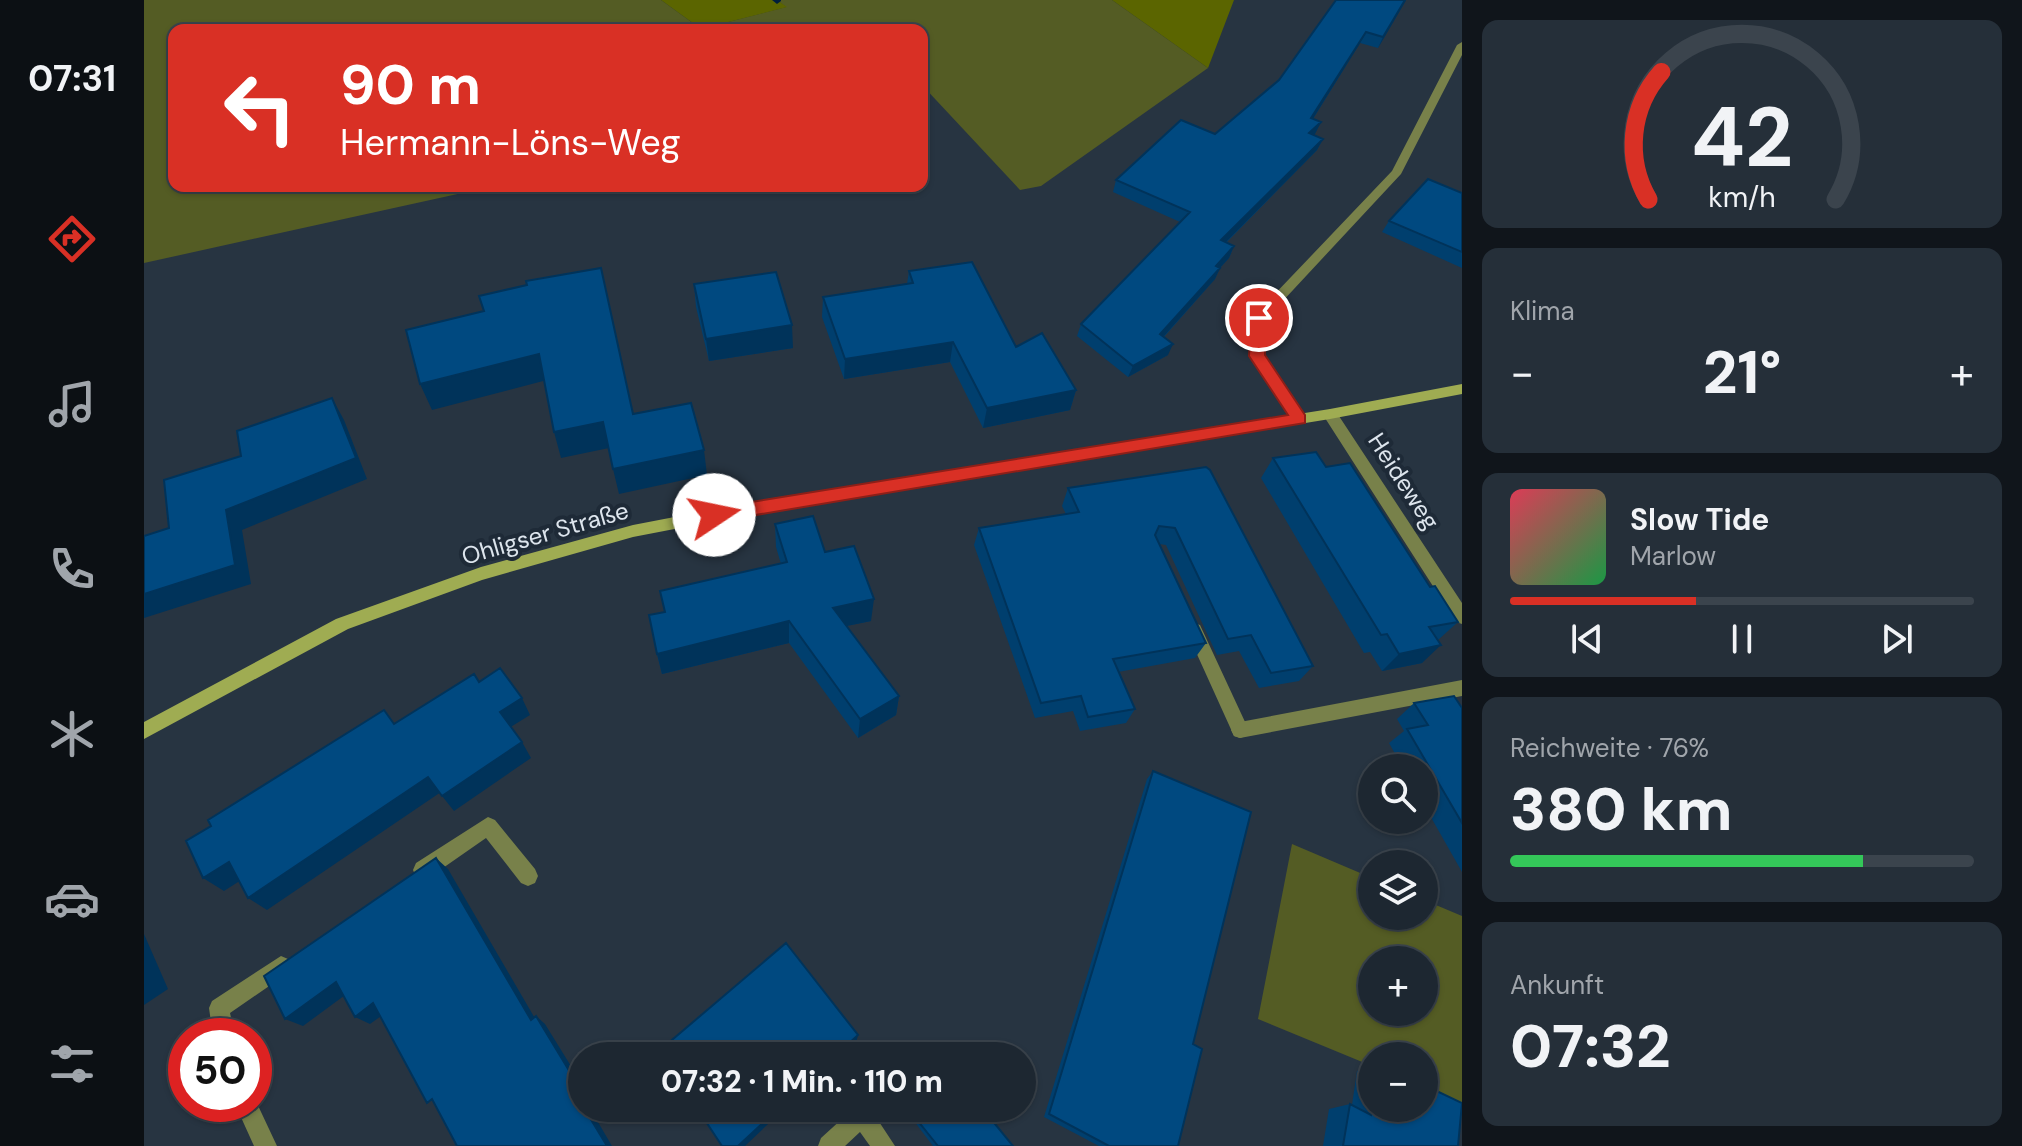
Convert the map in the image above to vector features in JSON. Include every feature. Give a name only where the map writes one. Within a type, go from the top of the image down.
[{"type":"main road","name":"Ohligser Straße","points":[[144,731],[342,624],[481,574],[633,531],[768,505],[1330,414],[1462,389]]},
{"type":"street","points":[[1300,419],[1257,356],[1259,318],[1397,172],[1462,45]]},
{"type":"street","name":"Heideweg","points":[[1330,414],[1462,617]]},
{"type":"street","points":[[1189,620],[1240,730],[1462,688]]},
{"type":"street","points":[[411,878],[488,826],[528,876]]},
{"type":"street","points":[[221,1018],[219,1008],[296,956]]},
{"type":"street","points":[[829,1146],[862,1116],[884,1146]]},
{"type":"street","points":[[255,1122],[266,1146]]},
{"type":"green space","points":[[144,0],[661,0],[694,24],[168,24],[168,192],[467,192],[144,263]]},
{"type":"green space","points":[[661,0],[777,0],[787,7],[721,24],[694,24]]},
{"type":"green space","points":[[777,0],[1112,0],[1208,68],[1041,186],[1020,190],[928,91],[928,24],[720,24],[786,7]]},
{"type":"green space","points":[[1112,0],[1234,0],[1208,68]]},
{"type":"green space","points":[[1292,844],[1358,872],[1358,930],[1438,930],[1438,906],[1462,916],[1462,1104],[1438,1094],[1438,1042],[1358,1042],[1358,1060],[1258,1019]]},
{"type":"building","points":[[1336,0],[1405,0],[1383,37],[1366,32],[1311,118],[1321,122],[1309,133],[1323,139],[1221,240],[1234,246],[1216,266],[1220,268],[1160,334],[1173,344],[1133,366],[1081,324],[1190,212],[1116,180],[1181,120],[1215,134],[1279,80]]},
{"type":"building","points":[[1428,179],[1462,193],[1462,252],[1389,221]]},
{"type":"building","points":[[972,262],[1016,347],[1042,333],[1076,390],[987,408],[953,342],[845,359],[823,297],[913,283],[909,271]]},
{"type":"building","points":[[601,268],[633,414],[691,403],[704,450],[613,469],[603,422],[554,432],[539,354],[420,384],[406,330],[484,311],[479,296],[527,285],[526,281]]},
{"type":"building","points":[[776,272],[792,325],[706,339],[694,284]]},
{"type":"building","points":[[332,398],[356,458],[226,510],[235,565],[144,594],[144,536],[169,528],[164,480],[241,456],[237,431]]},
{"type":"building","points":[[1316,452],[1326,467],[1350,463],[1430,587],[1435,586],[1458,622],[1429,627],[1441,645],[1399,654],[1387,634],[1381,635],[1273,458]]},
{"type":"building","points":[[1206,467],[1313,666],[1271,673],[1251,635],[1228,639],[1175,528],[1159,526],[1155,535],[1206,643],[1113,659],[1135,709],[1088,717],[1081,696],[1041,703],[979,528],[1079,512],[1068,488]]},
{"type":"building","points":[[813,516],[825,552],[854,546],[874,599],[833,608],[899,696],[860,719],[789,621],[657,654],[649,615],[665,612],[660,591],[787,562],[775,524]]},
{"type":"building","points":[[500,668],[522,698],[500,712],[522,742],[442,796],[428,777],[248,898],[229,862],[203,878],[186,841],[211,826],[208,820],[384,710],[394,724],[474,674],[479,682]]},
{"type":"building","points":[[1454,696],[1462,708],[1462,823],[1438,782],[1438,754],[1422,754],[1407,729],[1428,725],[1414,703]]},
{"type":"building","points":[[1153,771],[1251,812],[1193,1044],[1202,1049],[1178,1146],[1109,1146],[1049,1114]]},
{"type":"building","points":[[436,858],[531,1020],[536,1016],[568,1069],[568,1122],[592,1122],[607,1146],[457,1146],[432,1099],[427,1103],[373,1003],[355,1017],[336,982],[285,1019],[264,976]]},
{"type":"building","points":[[786,943],[858,1035],[850,1042],[670,1042]]},
{"type":"building","points":[[1438,1092],[1462,1103],[1458,1146],[1343,1146],[1350,1104],[1358,1108],[1358,1122],[1438,1122]]},
{"type":"building","points":[[706,1122],[764,1122],[738,1146],[722,1146]]},
{"type":"building","points":[[919,1122],[993,1122],[1013,1146],[938,1146]]},
{"type":"route","points":[[714,515],[1300,419],[1257,356],[1259,318]]}]
